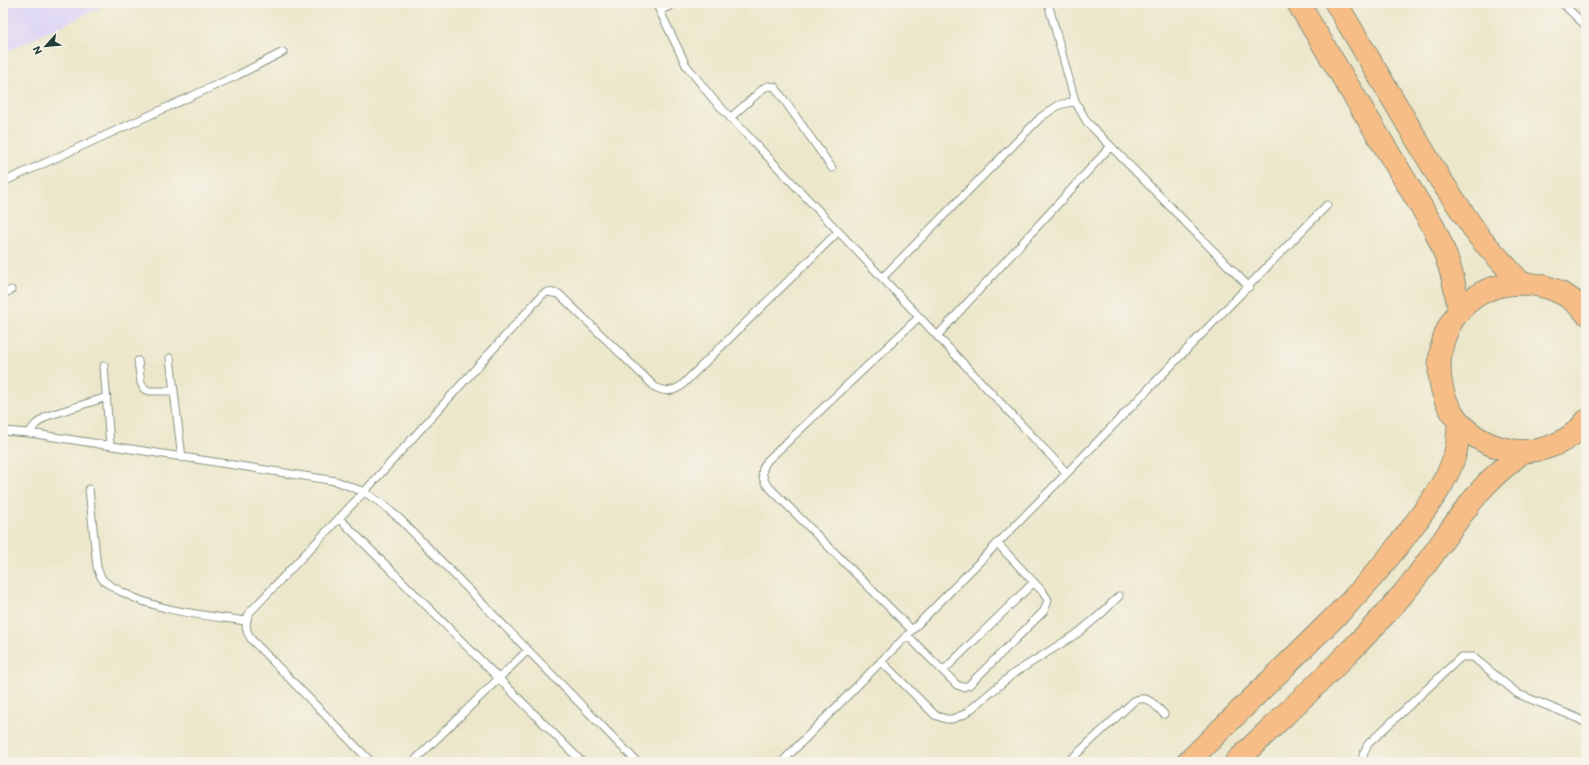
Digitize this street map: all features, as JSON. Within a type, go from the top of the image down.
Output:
[{"type":"main road","points":[[1298,3],[1434,228],[1451,268],[1456,288],[1459,312]]},
{"type":"main road","points":[[1336,3],[1440,179],[1480,238],[1500,262],[1521,283]]},
{"type":"main road","points":[[1586,313],[1573,301],[1561,293],[1548,287],[1535,284],[1509,284],[1487,291],[1472,300],[1459,312],[1451,323],[1441,347],[1439,374],[1445,399],[1459,422],[1478,438],[1488,444],[1506,449],[1524,451],[1550,446],[1563,441],[1586,422]]},
{"type":"main road","points":[[1188,762],[1345,607],[1396,549],[1444,481],[1456,450],[1459,422]]},
{"type":"main road","points":[[1236,762],[1380,619],[1420,574],[1482,488],[1499,471],[1524,451]]},
{"type":"lane","points":[[656,3],[686,64],[713,99],[1067,473]]},
{"type":"lane","points":[[660,12],[675,3]]},
{"type":"lane","points":[[1048,3],[1075,100],[1087,122],[1249,287]]},
{"type":"lane","points":[[1562,3],[1586,26]]},
{"type":"lane","points":[[3,182],[238,75],[283,52]]},
{"type":"lane","points":[[730,118],[765,87],[775,87],[832,168]]},
{"type":"lane","points":[[882,278],[1041,117],[1059,106],[1075,100]]},
{"type":"lane","points":[[937,336],[1110,147]]},
{"type":"lane","points":[[782,762],[1249,287],[1327,205]]},
{"type":"lane","points":[[371,762],[252,640],[246,631],[246,621],[250,612],[364,492],[543,294],[548,292],[559,294],[655,387],[661,390],[675,390],[681,386],[838,232]]},
{"type":"lane","points":[[3,294],[11,290]]},
{"type":"lane","points":[[919,317],[767,461],[762,472],[763,476],[768,485],[910,632],[943,671],[963,688],[968,685],[1044,611],[1048,600],[1043,592],[997,543]]},
{"type":"lane","points":[[170,358],[182,458]]},
{"type":"lane","points":[[138,361],[141,383],[144,389],[150,391],[174,391]]},
{"type":"lane","points":[[104,366],[110,445]]},
{"type":"lane","points":[[29,433],[36,424],[47,416],[107,397]]},
{"type":"lane","points":[[3,431],[29,433],[110,445],[182,458],[312,476],[336,481],[364,492],[381,503],[401,520],[637,762]]},
{"type":"lane","points":[[89,489],[97,568],[104,581],[125,593],[162,607],[182,612],[246,621]]},
{"type":"lane","points":[[339,518],[582,762]]},
{"type":"lane","points":[[943,671],[1034,582]]},
{"type":"lane","points":[[881,661],[935,715],[946,719],[959,718],[1013,674],[1078,633],[1120,596]]},
{"type":"lane","points":[[413,762],[528,650]]},
{"type":"lane","points":[[1364,762],[1363,755],[1368,744],[1461,657],[1465,656],[1473,657],[1518,694],[1559,710],[1586,723]]},
{"type":"lane","points":[[1068,762],[1134,701],[1138,699],[1146,699],[1164,714]]},
{"type":"shaded area","points":[[3,3],[110,3],[3,53]]}]
